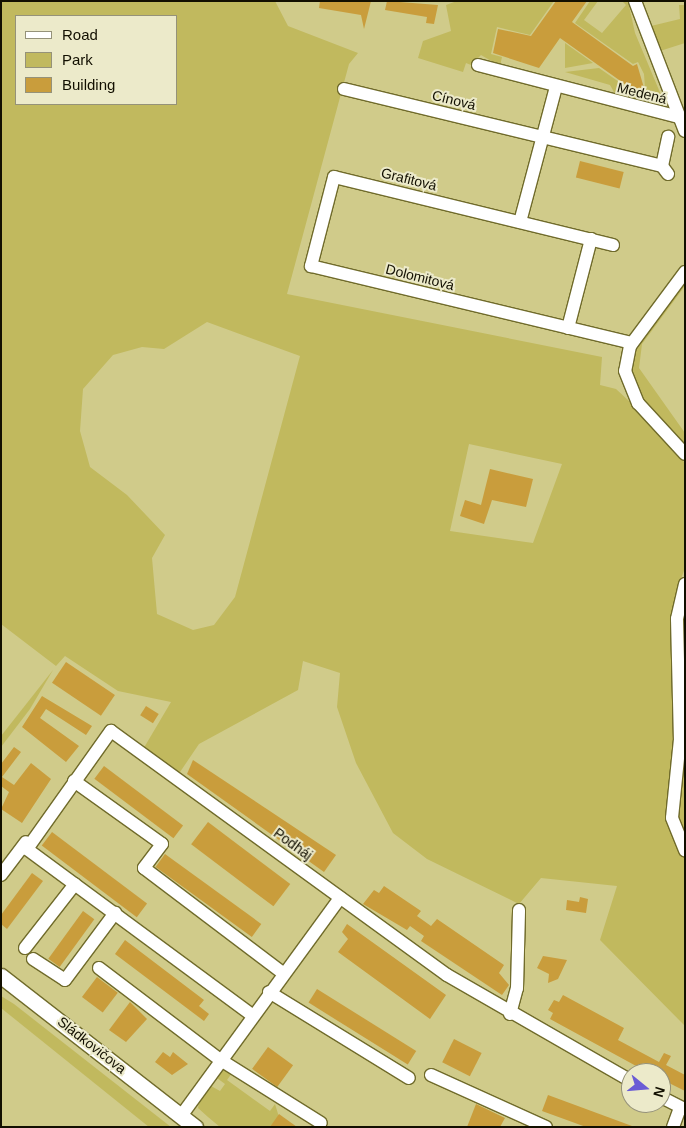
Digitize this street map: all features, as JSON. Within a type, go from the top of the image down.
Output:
[{"type":"main road","name":"Sládkovičova","points":[[1,976],[195,1127]]},
{"type":"street","name":"Medená","points":[[635,1],[679,117]]},
{"type":"street","name":"Medená","points":[[478,65],[556,87],[679,117]]},
{"type":"street","points":[[520,222],[556,87]]},
{"type":"street","name":"Cínová","points":[[344,89],[356,98],[543,137],[664,170],[668,136]]},
{"type":"street","points":[[679,117],[685,131]]},
{"type":"street","name":"Grafitová","points":[[322,220],[334,176],[613,245]]},
{"type":"street","name":"Dolomitová","points":[[322,220],[311,266],[632,343]]},
{"type":"street","points":[[568,328],[591,239]]},
{"type":"street","points":[[685,272],[632,343],[625,362],[629,386],[638,403],[685,454]]},
{"type":"street","points":[[685,584],[677,619],[680,739],[672,818],[685,850]]},
{"type":"street","name":"Podháj","points":[[252,1015],[27,848],[111,731],[447,975],[510,1014],[621,1075]]},
{"type":"street","points":[[74,780],[162,844],[144,868],[283,973]]},
{"type":"street","points":[[1,875],[26,842]]},
{"type":"street","points":[[25,948],[76,884]]},
{"type":"street","points":[[181,1116],[252,1015],[340,898]]},
{"type":"street","points":[[510,1014],[516,997],[519,910]]},
{"type":"street","points":[[33,959],[65,980],[115,913]]},
{"type":"street","points":[[99,968],[220,1059],[321,1123]]},
{"type":"street","points":[[269,992],[410,1078]]},
{"type":"street","points":[[431,1075],[546,1127]]},
{"type":"street","points":[[671,1103],[682,1109],[673,1127]]},
{"type":"green space","points":[[1,1],[275,1],[288,26],[358,53],[349,64],[287,294],[602,357],[600,385],[616,389],[685,463],[685,568],[676,592],[671,631],[685,603],[685,1026],[600,940],[617,886],[541,878],[519,904],[427,859],[393,833],[356,763],[337,707],[340,673],[303,661],[298,690],[199,744],[178,775],[142,751],[171,702],[118,691],[65,656],[56,666],[1,624]],"holes":[[[207,322],[300,356],[235,597],[214,625],[193,630],[157,614],[152,558],[165,535],[127,495],[90,467],[80,431],[83,389],[113,355],[142,347],[164,349]],[[469,444],[562,464],[533,543],[450,531]]]},
{"type":"green space","points":[[457,1],[554,1],[530,35],[497,27],[491,54],[502,57],[500,66],[481,55],[471,65],[466,63],[463,72],[418,58],[423,41],[451,31],[446,5]]},
{"type":"green space","points":[[590,1],[598,1],[584,20],[602,33],[626,5],[622,1],[628,1],[635,33],[664,102],[658,105],[627,97],[645,88],[644,74],[638,62],[633,64],[575,23]]},
{"type":"green space","points":[[679,5],[685,5],[685,43],[660,51],[651,26],[680,19]]},
{"type":"green space","points":[[565,43],[593,63],[565,68]]},
{"type":"green space","points":[[599,68],[632,91],[615,94],[610,85],[565,72]]},
{"type":"green space","points":[[685,279],[685,286],[642,344],[639,368],[685,433],[685,447],[640,398],[630,371],[636,346]]},
{"type":"green space","points":[[53,670],[30,709],[1,747],[1,736]]},
{"type":"green space","points":[[1,996],[14,1004],[171,1127],[149,1127],[1,1008]]},
{"type":"green space","points":[[224,1069],[232,1073],[227,1080],[270,1111],[275,1104],[279,1117],[293,1127],[220,1127],[208,1117],[198,1108],[199,1103],[211,1086],[220,1091],[225,1084],[217,1078]]},
{"type":"building","points":[[320,1],[371,1],[364,29],[361,15],[319,8]]},
{"type":"building","points":[[387,1],[438,5],[434,24],[426,23],[427,17],[385,10]]},
{"type":"building","points":[[556,1],[587,1],[572,22],[633,66],[637,64],[644,88],[636,92],[560,38],[539,68],[493,53],[498,29],[531,36]]},
{"type":"building","points":[[580,161],[624,172],[620,188],[576,177]]},
{"type":"building","points":[[490,469],[533,479],[526,507],[492,500],[484,524],[460,516],[465,500],[481,505]]},
{"type":"building","points":[[66,662],[115,695],[101,716],[52,683]]},
{"type":"building","points":[[42,696],[92,726],[86,735],[46,709],[40,718],[79,746],[66,762],[22,727]]},
{"type":"building","points":[[146,706],[159,714],[153,723],[140,715]]},
{"type":"building","points":[[14,747],[21,752],[2,777],[14,785],[31,763],[51,779],[22,823],[1,809],[9,792],[1,786],[1,764]]},
{"type":"building","points":[[193,760],[336,855],[324,872],[187,774]]},
{"type":"building","points":[[104,766],[183,826],[173,838],[94,779]]},
{"type":"building","points":[[208,822],[290,884],[273,906],[191,844]]},
{"type":"building","points":[[52,832],[147,904],[137,917],[42,846]]},
{"type":"building","points":[[165,854],[261,924],[252,937],[156,867]]},
{"type":"building","points":[[32,873],[43,881],[7,929],[1,924],[1,915]]},
{"type":"building","points":[[384,886],[421,911],[417,916],[431,926],[437,919],[504,965],[499,973],[509,985],[502,995],[421,941],[424,936],[410,926],[407,930],[363,904],[374,890],[379,893]]},
{"type":"building","points":[[580,897],[588,899],[586,913],[566,910],[567,900],[579,902]]},
{"type":"building","points":[[83,911],[94,919],[60,967],[48,959]]},
{"type":"building","points":[[347,924],[446,995],[430,1019],[338,952],[348,939],[342,932]]},
{"type":"building","points":[[125,940],[204,1000],[199,1006],[209,1014],[204,1021],[115,954]]},
{"type":"building","points":[[543,956],[567,960],[558,979],[548,983],[549,974],[537,968]]},
{"type":"building","points":[[97,977],[118,993],[103,1013],[82,997]]},
{"type":"building","points":[[317,989],[416,1051],[408,1065],[309,1003]]},
{"type":"building","points":[[563,995],[624,1028],[618,1040],[659,1062],[664,1053],[671,1056],[667,1063],[631,1063],[550,1019],[553,1013],[548,1010],[554,1000],[559,1002]]},
{"type":"building","points":[[130,1002],[147,1019],[126,1042],[109,1030]]},
{"type":"building","points":[[454,1039],[482,1053],[470,1076],[442,1062]]},
{"type":"building","points":[[268,1047],[293,1065],[277,1087],[252,1069]]},
{"type":"building","points":[[163,1052],[170,1057],[173,1052],[188,1064],[172,1075],[155,1062]]},
{"type":"building","points":[[671,1068],[685,1075],[685,1091],[671,1084]]},
{"type":"building","points":[[548,1095],[632,1127],[586,1127],[542,1111]]},
{"type":"building","points":[[476,1104],[505,1118],[500,1127],[467,1127]]},
{"type":"building","points":[[279,1114],[297,1127],[270,1127]]}]
